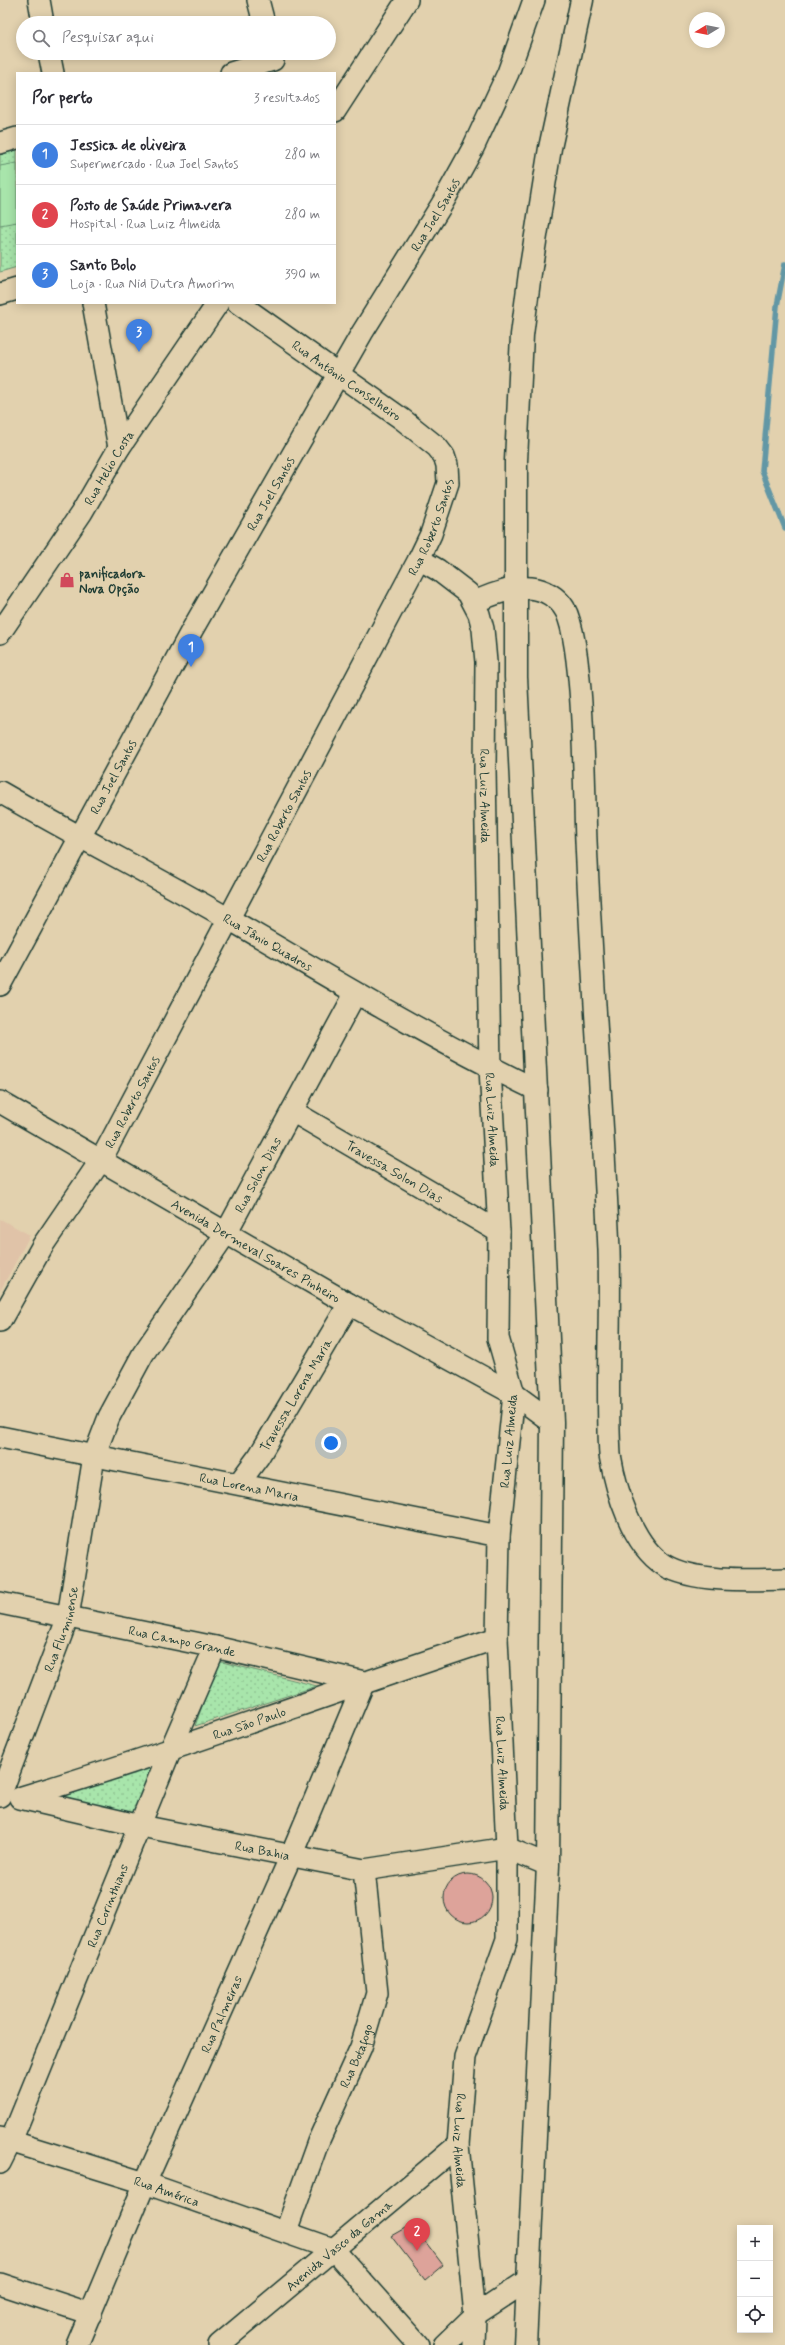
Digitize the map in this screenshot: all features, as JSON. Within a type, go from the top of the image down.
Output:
[{"type":"highway","points":[[525,2345],[548,1865],[552,1422],[516,677],[515,588],[517,410],[522,335],[550,148],[582,0]]},
{"type":"street","points":[[39,0],[42,16]]},
{"type":"street","points":[[258,0],[262,16]]},
{"type":"street","points":[[336,109],[407,0]]},
{"type":"street","name":"Rua Joel Santos","points":[[0,985],[78,838],[192,630],[339,374],[442,204],[473,148],[508,73],[534,0]]},
{"type":"street","points":[[50,60],[53,72]]},
{"type":"street","points":[[235,72],[273,62]]},
{"type":"street","points":[[0,143],[16,138]]},
{"type":"street","points":[[0,294],[16,289]]},
{"type":"street","points":[[93,304],[119,448]]},
{"type":"street","name":"Rua Helio Costa","points":[[0,634],[82,512],[119,448],[217,304]]},
{"type":"street","name":"Rua Antônio Conselheiro","points":[[239,304],[339,374],[437,447],[447,465]]},
{"type":"street","name":"Rua Roberto Santos","points":[[0,1322],[43,1245],[101,1160],[419,559],[431,534],[444,497],[448,483],[447,465]]},
{"type":"street","name":"Rua Luiz Almeida","points":[[419,559],[460,586],[474,602],[483,629],[486,662],[485,769],[490,1068],[499,1232],[498,1338],[514,1394],[499,1536],[497,1638],[506,1848],[507,1939],[465,2057],[458,2145],[475,2314],[474,2345]]},
{"type":"street","points":[[474,602],[515,588],[538,590],[559,602],[568,613],[575,646],[582,724],[594,1002],[609,1250],[610,1455],[617,1489],[644,1544],[653,1556],[665,1565],[680,1571],[728,1580],[785,1579]]},
{"type":"street","name":"Rua Jânio Quadros","points":[[0,792],[78,838],[228,918],[355,994],[490,1068],[537,1090]]},
{"type":"street","name":"Rua Solon Dias","points":[[94,1456],[109,1417],[124,1386],[143,1354],[226,1233],[355,994]]},
{"type":"street","name":"Avenida Dermeval Soares Pinheiro","points":[[0,1102],[349,1304],[514,1394],[552,1422]]},
{"type":"street","name":"Travessa Solon Dias","points":[[292,1111],[499,1232]]},
{"type":"street","name":"Travessa Lorena Maria","points":[[239,1484],[258,1456],[349,1304]]},
{"type":"street","name":"Rua Lorena Maria","points":[[0,1437],[499,1536]]},
{"type":"street","name":"Rua Fluminense","points":[[7,1799],[68,1617],[94,1456]]},
{"type":"street","name":"Rua Campo Grande","points":[[0,1603],[215,1647],[364,1682]]},
{"type":"street","name":"Rua São Paulo","points":[[7,1799],[88,1779],[364,1682],[497,1638]]},
{"type":"street","name":"Rua Corinthians","points":[[0,2163],[5,2140],[141,1826],[170,1751],[215,1647]]},
{"type":"street","name":"Rua Palmeiras","points":[[77,2345],[146,2183],[291,1856],[364,1682]]},
{"type":"street","name":"Rua Bahia","points":[[7,1799],[364,1870],[506,1848]]},
{"type":"street","points":[[506,1848],[548,1865]]},
{"type":"street","name":"Rua Botafogo","points":[[286,2231],[318,2142],[361,2047],[377,1993],[364,1870]]},
{"type":"street","name":"Rua América","points":[[5,2140],[146,2183],[286,2231],[333,2249]]},
{"type":"street","name":"Avenida Vasco da Gama","points":[[219,2345],[458,2145]]},
{"type":"street","points":[[333,2249],[418,2345]]},
{"type":"street","points":[[444,2345],[475,2314],[528,2280]]},
{"type":"street","points":[[0,2284],[91,2314]]},
{"type":"shaded area","points":[[0,1219],[30,1235],[0,1291]]},
{"type":"green space","points":[[16,149],[16,267],[0,272],[0,154]]},
{"type":"green space","points":[[16,163],[16,222],[0,225],[0,166]]},
{"type":"green space","points":[[218,1661],[317,1686],[195,1726]]},
{"type":"green space","points":[[155,1765],[136,1820],[47,1798]]},
{"type":"building","points":[[463,1874],[473,1874],[485,1881],[492,1893],[492,1903],[485,1915],[473,1922],[463,1922],[455,1918],[448,1911],[444,1903],[444,1893],[448,1885],[455,1878]]},
{"type":"building","points":[[412,2224],[443,2265],[425,2280],[391,2236]]},
{"type":"waterway","points":[[785,264],[777,306],[762,471],[785,528]]},
{"type":"place","name":"Santo Bolo","points":[[139,352]]},
{"type":"place","name":"panificadora Nova Opção","points":[[67,580]]},
{"type":"place","name":"Jessica de oliveira","points":[[191,667]]},
{"type":"place","name":"Posto de Saúde Primavera","points":[[417,2251]]}]
